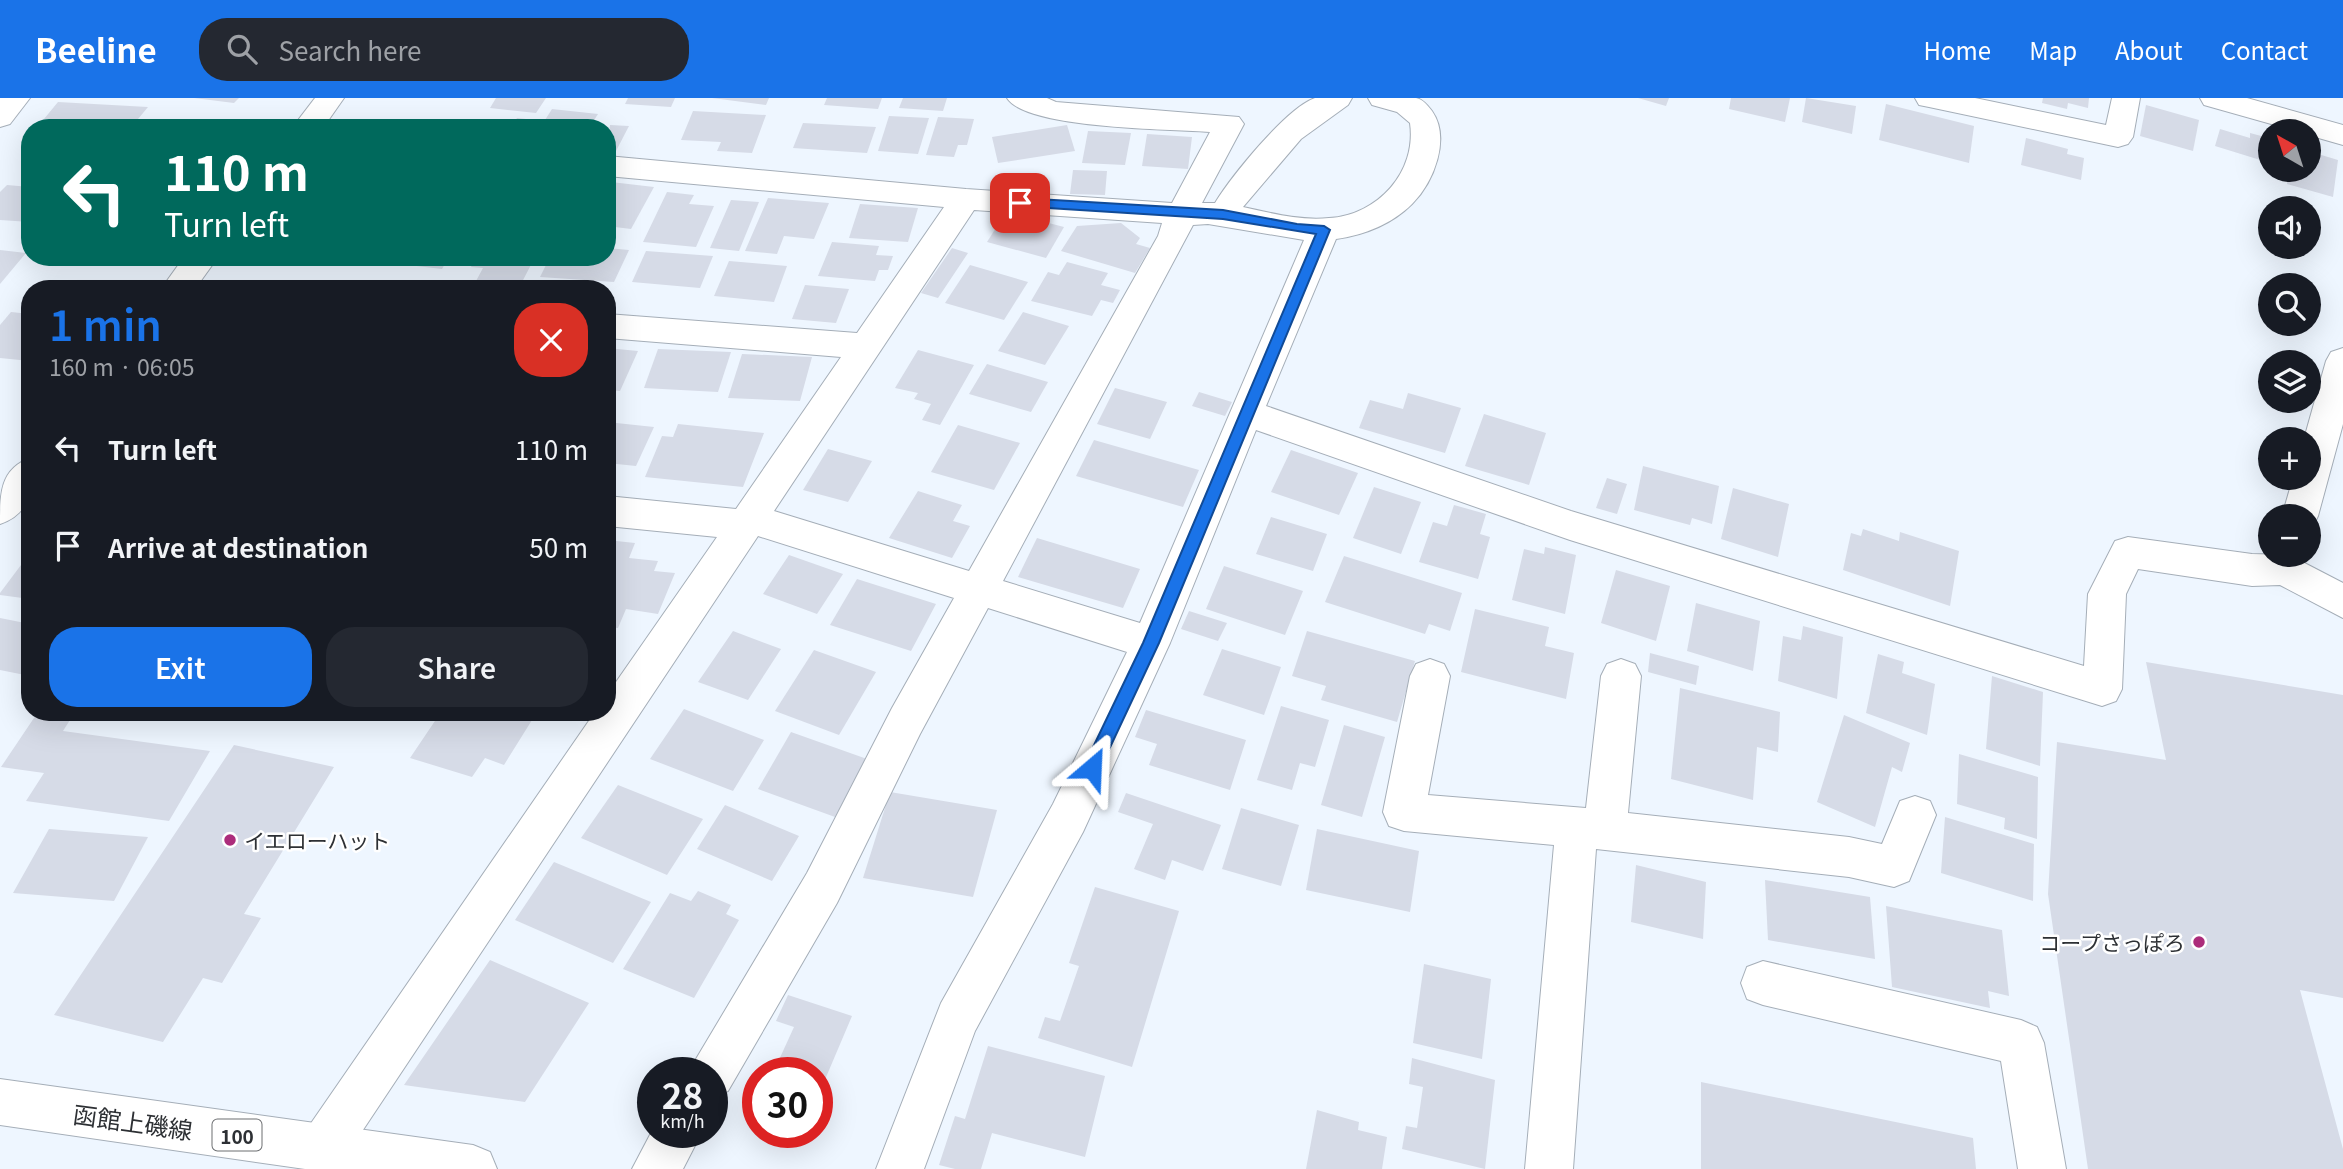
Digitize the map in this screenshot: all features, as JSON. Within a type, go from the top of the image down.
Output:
[{"type":"street","points":[[0,117],[16,98]]},
{"type":"street","points":[[313,119],[330,98]]},
{"type":"street","points":[[723,1057],[822,888],[906,721],[980,592],[1174,236],[1181,214],[1229,124],[1052,111],[1021,98]]},
{"type":"street","points":[[1223,215],[1260,166],[1318,107],[1338,98]]},
{"type":"street","points":[[616,167],[966,199],[1223,215],[1297,229],[1324,230],[1347,227],[1391,205],[1407,192],[1426,148],[1426,122],[1419,113],[1404,103],[1382,98]]},
{"type":"street","points":[[1929,98],[2118,137],[2126,98]]},
{"type":"street","points":[[2214,98],[2343,135]]},
{"type":"street","points":[[616,717],[966,199]]},
{"type":"street","points":[[900,1169],[957,1019],[1068,817],[1151,643],[1324,230]]},
{"type":"street","points":[[184,280],[195,266]]},
{"type":"street","points":[[616,328],[865,346]]},
{"type":"street","points":[[2303,504],[2343,361]]},
{"type":"street","points":[[1246,413],[1570,525],[2102,690],[2107,594],[2128,552],[2252,570],[2265,567]]},
{"type":"street","points":[[0,509],[21,483]]},
{"type":"street","points":[[616,512],[749,522],[1151,643]]},
{"type":"street","points":[[2294,567],[2343,602]]},
{"type":"street","points":[[1549,1169],[1591,828],[1621,676]]},
{"type":"street","points":[[1430,677],[1404,812],[1591,828],[1849,857],[1894,867],[1915,815]]},
{"type":"street","points":[[324,1146],[613,721]]},
{"type":"street","points":[[1763,983],[2021,1042],[2042,1169]]},
{"type":"street","name":"函館上磯線","points":[[0,1102],[473,1169]]},
{"type":"street","points":[[656,1169],[668,1148]]},
{"type":"building","points":[[194,98],[239,98],[234,103]]},
{"type":"building","points":[[496,98],[546,98],[536,113],[490,108]]},
{"type":"building","points":[[628,98],[675,98],[671,107],[625,104]]},
{"type":"building","points":[[712,98],[769,98],[766,105]]},
{"type":"building","points":[[827,98],[882,98],[878,109],[824,105]]},
{"type":"building","points":[[903,98],[947,98],[943,111],[899,108]]},
{"type":"building","points":[[1638,98],[1669,98],[1666,106]]},
{"type":"building","points":[[1731,98],[1790,98],[1785,122],[1729,109]]},
{"type":"building","points":[[1806,98],[1856,106],[1852,134],[1802,122]]},
{"type":"building","points":[[2043,98],[2089,98],[2088,108],[2068,103],[2067,109],[2042,103]]},
{"type":"building","points":[[58,102],[148,107],[138,119],[44,119]]},
{"type":"building","points":[[1886,104],[1974,126],[1969,163],[1879,140]]},
{"type":"building","points":[[2146,105],[2199,120],[2193,151],[2140,136]]},
{"type":"building","points":[[552,109],[598,114],[595,119],[546,119]]},
{"type":"building","points":[[693,111],[766,115],[752,153],[717,151],[721,142],[681,140]]},
{"type":"building","points":[[889,116],[929,118],[918,154],[878,151]]},
{"type":"building","points":[[938,117],[974,119],[967,145],[958,145],[954,157],[926,155]]},
{"type":"building","points":[[803,123],[876,127],[867,153],[793,148]]},
{"type":"building","points":[[616,125],[629,126],[616,151]]},
{"type":"building","points":[[1067,125],[1075,151],[998,163],[992,137]]},
{"type":"building","points":[[2220,129],[2250,138],[2250,133],[2258,135],[2258,159],[2215,146]]},
{"type":"building","points":[[1088,131],[1131,133],[1125,165],[1082,163]]},
{"type":"building","points":[[1147,134],[1192,137],[1188,169],[1142,166]]},
{"type":"building","points":[[2026,138],[2068,149],[2067,154],[2084,158],[2081,180],[2021,165]]},
{"type":"building","points":[[2321,155],[2338,160],[2333,197],[2287,184],[2321,182]]},
{"type":"building","points":[[1073,170],[1107,171],[1105,195],[1070,194]]},
{"type":"building","points":[[616,183],[654,187],[631,229],[616,227]]},
{"type":"building","points":[[7,185],[21,186],[21,221],[0,220],[0,192]]},
{"type":"building","points":[[667,192],[694,195],[689,204],[714,206],[696,247],[643,242]]},
{"type":"building","points":[[768,198],[829,203],[814,239],[784,236],[777,254],[745,251]]},
{"type":"building","points":[[731,200],[759,202],[739,251],[710,248]]},
{"type":"building","points":[[860,204],[918,208],[908,242],[849,238]]},
{"type":"building","points":[[1006,212],[1064,227],[1046,258],[987,242]]},
{"type":"building","points":[[1121,223],[1140,238],[1136,244],[1150,248],[1135,273],[1061,251],[1077,226]]},
{"type":"building","points":[[832,242],[879,246],[876,255],[893,256],[888,270],[879,270],[875,281],[818,276]]},
{"type":"building","points":[[952,248],[968,253],[938,298],[921,293]]},
{"type":"building","points":[[616,249],[629,250],[615,280],[540,277],[546,266],[616,266]]},
{"type":"building","points":[[0,250],[21,252],[21,259],[0,284]]},
{"type":"building","points":[[646,251],[713,256],[700,288],[632,282]]},
{"type":"building","points":[[729,261],[787,266],[774,302],[714,296]]},
{"type":"building","points":[[1067,262],[1108,273],[1101,285],[1120,290],[1113,303],[1101,300],[1092,316],[1031,301],[1048,272],[1059,275]]},
{"type":"building","points":[[970,265],[1028,282],[1004,320],[945,303]]},
{"type":"building","points":[[416,266],[444,266],[442,269]]},
{"type":"building","points":[[530,266],[523,280],[477,280],[483,268],[471,267]]},
{"type":"building","points":[[805,285],[849,289],[836,323],[792,319]]},
{"type":"building","points":[[11,312],[21,313],[21,360],[0,358],[0,325]]},
{"type":"building","points":[[1023,312],[1069,326],[1045,365],[998,351]]},
{"type":"building","points":[[616,349],[638,351],[620,391],[616,391]]},
{"type":"building","points":[[658,349],[731,352],[718,392],[644,388]]},
{"type":"building","points":[[918,350],[974,365],[940,425],[922,420],[931,404],[914,399],[918,393],[895,388]]},
{"type":"building","points":[[742,354],[812,357],[800,401],[728,398]]},
{"type":"building","points":[[987,364],[1048,382],[1031,412],[969,394]]},
{"type":"building","points":[[1115,388],[1167,402],[1150,439],[1097,424]]},
{"type":"building","points":[[1199,392],[1232,402],[1225,416],[1192,406]]},
{"type":"building","points":[[1408,393],[1461,408],[1445,453],[1359,428],[1370,400],[1403,409]]},
{"type":"building","points":[[1484,414],[1546,433],[1529,485],[1465,466]]},
{"type":"building","points":[[616,423],[654,427],[636,466],[616,464]]},
{"type":"building","points":[[678,424],[764,433],[743,487],[645,477],[662,436],[673,437]]},
{"type":"building","points":[[958,425],[1020,443],[994,490],[931,472]]},
{"type":"building","points":[[1094,440],[1199,470],[1183,507],[1076,476]]},
{"type":"building","points":[[828,449],[872,461],[848,502],[803,490]]},
{"type":"building","points":[[1291,450],[1358,473],[1339,515],[1271,492]]},
{"type":"building","points":[[1643,466],[1719,486],[1712,524],[1692,518],[1690,525],[1634,510]]},
{"type":"building","points":[[1607,478],[1627,484],[1617,514],[1596,508]]},
{"type":"building","points":[[1374,487],[1421,502],[1401,554],[1353,538]]},
{"type":"building","points":[[1733,488],[1789,504],[1778,557],[1721,539]]},
{"type":"building","points":[[918,491],[962,505],[953,521],[970,526],[952,558],[889,538]]},
{"type":"building","points":[[1454,505],[1486,514],[1480,534],[1490,537],[1478,579],[1419,562],[1433,522],[1447,526]]},
{"type":"building","points":[[1271,517],[1327,534],[1313,571],[1256,554]]},
{"type":"building","points":[[1863,529],[1899,541],[1900,532],[1959,551],[1950,606],[1843,570],[1851,533],[1861,536]]},
{"type":"building","points":[[1037,538],[1140,569],[1123,608],[1018,577]]},
{"type":"building","points":[[616,541],[635,543],[629,558],[658,561],[654,571],[675,573],[658,614],[626,609],[618,628]]},
{"type":"building","points":[[1545,547],[1576,555],[1565,614],[1512,600],[1524,549],[1544,554]]},
{"type":"building","points":[[789,555],[843,574],[817,614],[763,594]]},
{"type":"building","points":[[1344,556],[1462,593],[1450,631],[1429,624],[1425,634],[1325,602]]},
{"type":"building","points":[[21,565],[21,598],[0,593]]},
{"type":"building","points":[[1224,566],[1303,591],[1285,635],[1206,609]]},
{"type":"building","points":[[1616,570],[1670,586],[1656,641],[1601,623]]},
{"type":"building","points":[[857,579],[936,604],[911,651],[830,625]]},
{"type":"building","points":[[1696,603],[1760,621],[1753,671],[1687,651]]},
{"type":"building","points":[[1475,609],[1549,627],[1545,646],[1574,653],[1566,699],[1461,672]]},
{"type":"building","points":[[1189,611],[1227,623],[1218,641],[1181,629]]},
{"type":"building","points":[[0,618],[21,622],[21,674],[0,670]]},
{"type":"building","points":[[1803,626],[1843,637],[1837,699],[1778,681],[1783,636],[1801,640]]},
{"type":"building","points":[[733,631],[781,649],[748,700],[698,682]]},
{"type":"building","points":[[1307,631],[1415,661],[1397,722],[1321,700],[1326,686],[1292,676]]},
{"type":"building","points":[[1222,649],[1281,667],[1264,715],[1203,695]]},
{"type":"building","points":[[814,650],[876,672],[839,735],[775,711]]},
{"type":"building","points":[[1650,653],[1699,666],[1696,685],[1648,672]]},
{"type":"building","points":[[1878,654],[1904,662],[1902,673],[1935,684],[1927,735],[1866,713]]},
{"type":"building","name":"コープさっぽろ","points":[[2146,662],[2343,695],[2343,998],[2300,990],[2343,1149],[2343,1169],[2088,1169],[2048,894],[2057,742],[2166,760]]},
{"type":"building","points":[[1992,676],[2043,692],[2040,766],[1986,749]]},
{"type":"building","points":[[1680,688],[1780,712],[1778,752],[1757,747],[1753,800],[1671,779]]},
{"type":"building","points":[[1281,706],[1329,720],[1315,767],[1300,763],[1292,790],[1257,780]]},
{"type":"building","points":[[684,709],[764,740],[733,791],[650,759]]},
{"type":"building","points":[[1146,710],[1246,740],[1230,790],[1149,765],[1157,744],[1135,737]]},
{"type":"building","points":[[1844,715],[1910,743],[1902,772],[1892,767],[1875,827],[1817,802]]},
{"type":"building","points":[[32,721],[69,721],[63,731],[210,751],[169,821],[26,801],[44,773],[1,767]]},
{"type":"building","points":[[435,721],[531,721],[504,765],[485,758],[472,777],[410,758]]},
{"type":"building","points":[[1344,725],[1385,737],[1362,817],[1321,805]]},
{"type":"building","points":[[791,732],[867,759],[835,817],[758,789]]},
{"type":"building","name":"イエローハット","points":[[234,745],[334,767],[244,914],[261,918],[222,983],[203,978],[163,1042],[54,1015]]},
{"type":"building","points":[[1959,754],[2038,777],[2037,839],[2004,829],[2005,818],[1957,804]]},
{"type":"building","points":[[618,785],[703,819],[667,875],[581,838]]},
{"type":"building","points":[[890,792],[997,810],[973,897],[863,878]]},
{"type":"building","points":[[1126,793],[1221,825],[1203,871],[1172,860],[1165,880],[1134,869],[1153,824],[1118,812]]},
{"type":"building","points":[[725,805],[799,836],[772,881],[697,849]]},
{"type":"building","points":[[1241,808],[1299,825],[1281,886],[1222,869]]},
{"type":"building","points":[[1945,817],[2034,844],[2033,901],[1941,873]]},
{"type":"building","points":[[49,829],[148,837],[114,901],[13,893]]},
{"type":"building","points":[[1317,829],[1419,851],[1410,912],[1306,890]]},
{"type":"building","points":[[554,862],[651,902],[613,963],[515,920]]},
{"type":"building","points":[[1636,865],[1706,882],[1703,939],[1631,922]]},
{"type":"building","points":[[1765,880],[1870,897],[1875,959],[1768,940]]},
{"type":"building","points":[[1095,887],[1179,911],[1132,1067],[1038,1038],[1045,1017],[1060,1021],[1079,966],[1069,963]]},
{"type":"building","points":[[698,891],[731,905],[726,914],[739,920],[694,998],[623,969],[670,893],[691,901]]},
{"type":"building","points":[[1886,906],[2002,930],[2009,996],[1988,991],[1990,1008],[1892,987]]},
{"type":"building","points":[[490,960],[589,1003],[525,1102],[404,1085]]},
{"type":"building","points":[[1424,964],[1491,979],[1482,1059],[1413,1043]]},
{"type":"building","points":[[788,995],[852,1016],[833,1061],[833,1057],[780,1057],[794,1027],[776,1021]]},
{"type":"building","points":[[988,1046],[1105,1076],[1085,1157],[992,1133],[981,1169],[955,1169],[939,1165],[955,1116],[965,1119]]},
{"type":"building","points":[[1412,1058],[1495,1080],[1485,1169],[1402,1149],[1406,1126],[1417,1128],[1423,1087],[1409,1084]]},
{"type":"building","points":[[1701,1082],[1973,1138],[1976,1169],[1701,1169]]},
{"type":"building","points":[[1317,1110],[1359,1122],[1358,1130],[1387,1137],[1382,1169],[1306,1169]]},
{"type":"place","name":"イエローハット","points":[[230,840]]},
{"type":"place","name":"コープさっぽろ","points":[[2199,942]]},
{"type":"route","points":[[1020,203],[1223,215],[1297,229],[1324,230],[1151,643],[1092,768]]}]
